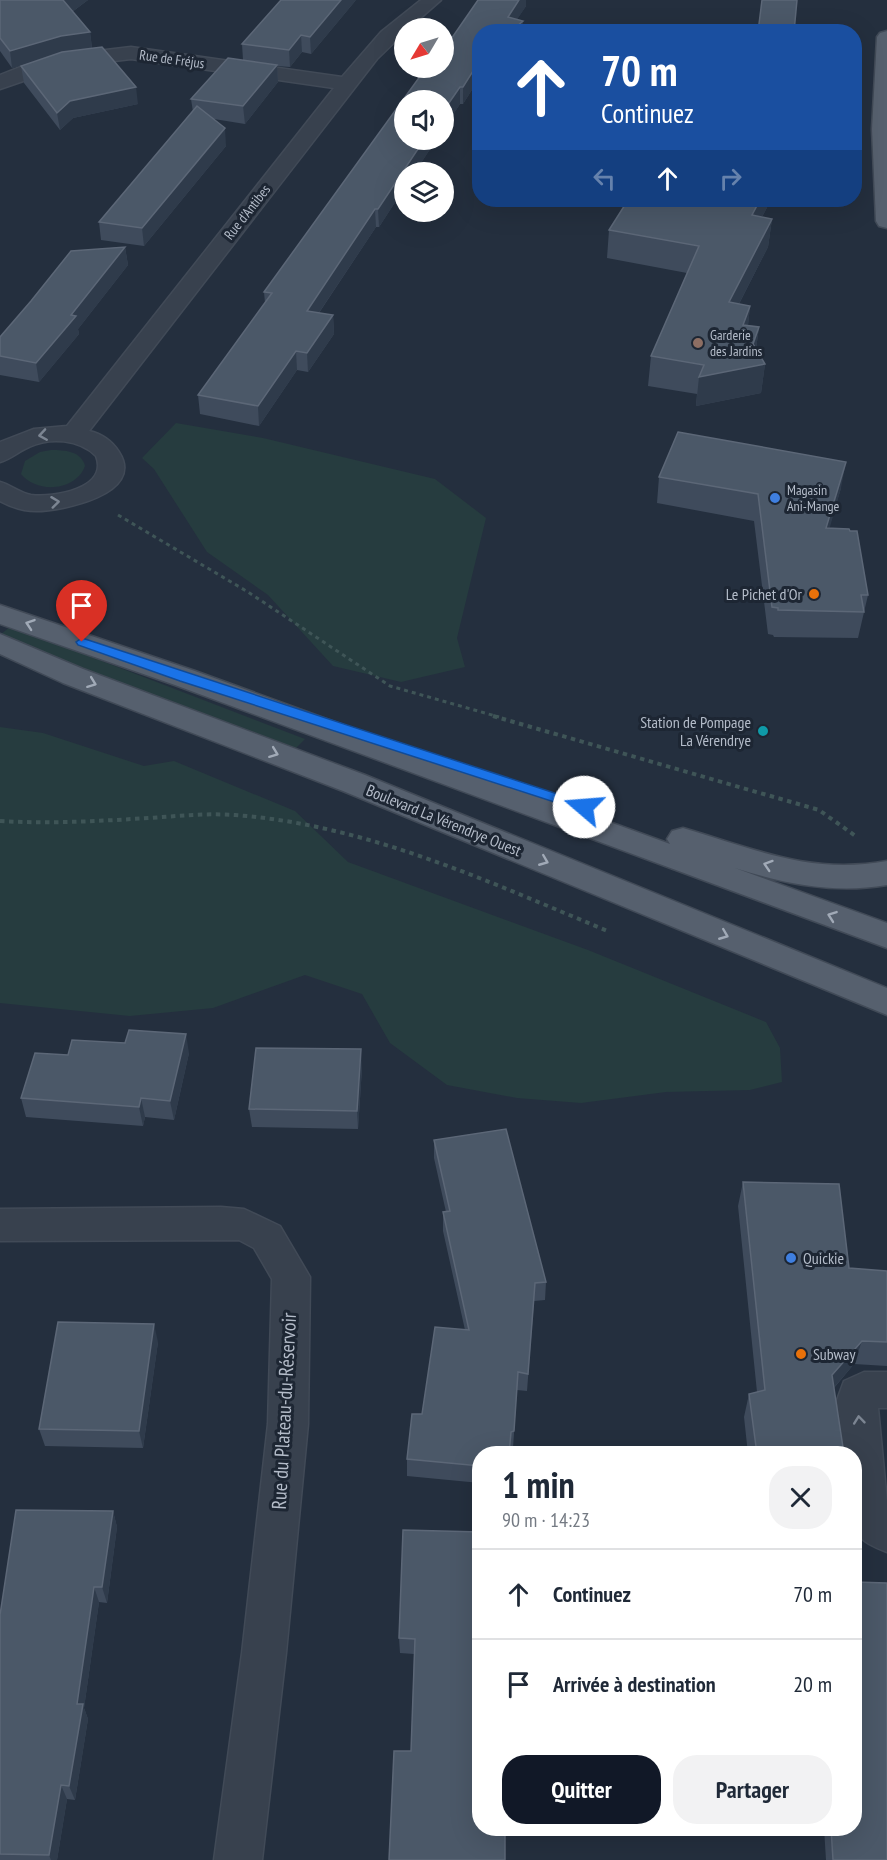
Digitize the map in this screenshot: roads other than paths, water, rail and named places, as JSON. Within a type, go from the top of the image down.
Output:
[{"type":"main road","points":[[887,37],[883,75],[883,122],[887,222]]},
{"type":"main road","points":[[0,614],[185,678],[887,936]]},
{"type":"main road","name":"Boulevard La Vérendrye Ouest","points":[[0,644],[73,676],[354,783],[887,1002]]},
{"type":"main road","points":[[185,678],[794,874],[868,878],[887,873]]},
{"type":"street","name":"Rue d'Antibes","points":[[73,435],[347,84],[388,36],[432,0]]},
{"type":"street","name":"Rue de Fréjus","points":[[0,83],[31,70],[108,55],[131,53],[347,84]]},
{"type":"street","points":[[0,454],[16,443],[34,437],[54,434],[73,435],[89,439],[101,446],[109,455],[111,465],[107,476],[98,486],[84,495],[64,501],[43,503],[23,501],[0,490]]},
{"type":"street","name":"Rue du Plateau-du-Réservoir","points":[[0,1225],[220,1223],[244,1225],[267,1237],[291,1277],[288,1424],[264,1653],[238,1860]]},
{"type":"street","points":[[861,1446],[858,1394],[864,1390],[886,1390]]},
{"type":"street","points":[[862,1456],[867,1512],[874,1523],[887,1532]]},
{"type":"place","name":"Garderie des Jardins","points":[[698,343]]},
{"type":"place","name":"Magasin Ani-Mange","points":[[775,498]]},
{"type":"place","name":"Le Pichet d'Or","points":[[814,594]]},
{"type":"place","name":"Station de Pompage La Vérendrye","points":[[763,731]]},
{"type":"place","name":"Quickie","points":[[791,1258]]},
{"type":"place","name":"Subway","points":[[801,1354]]}]
